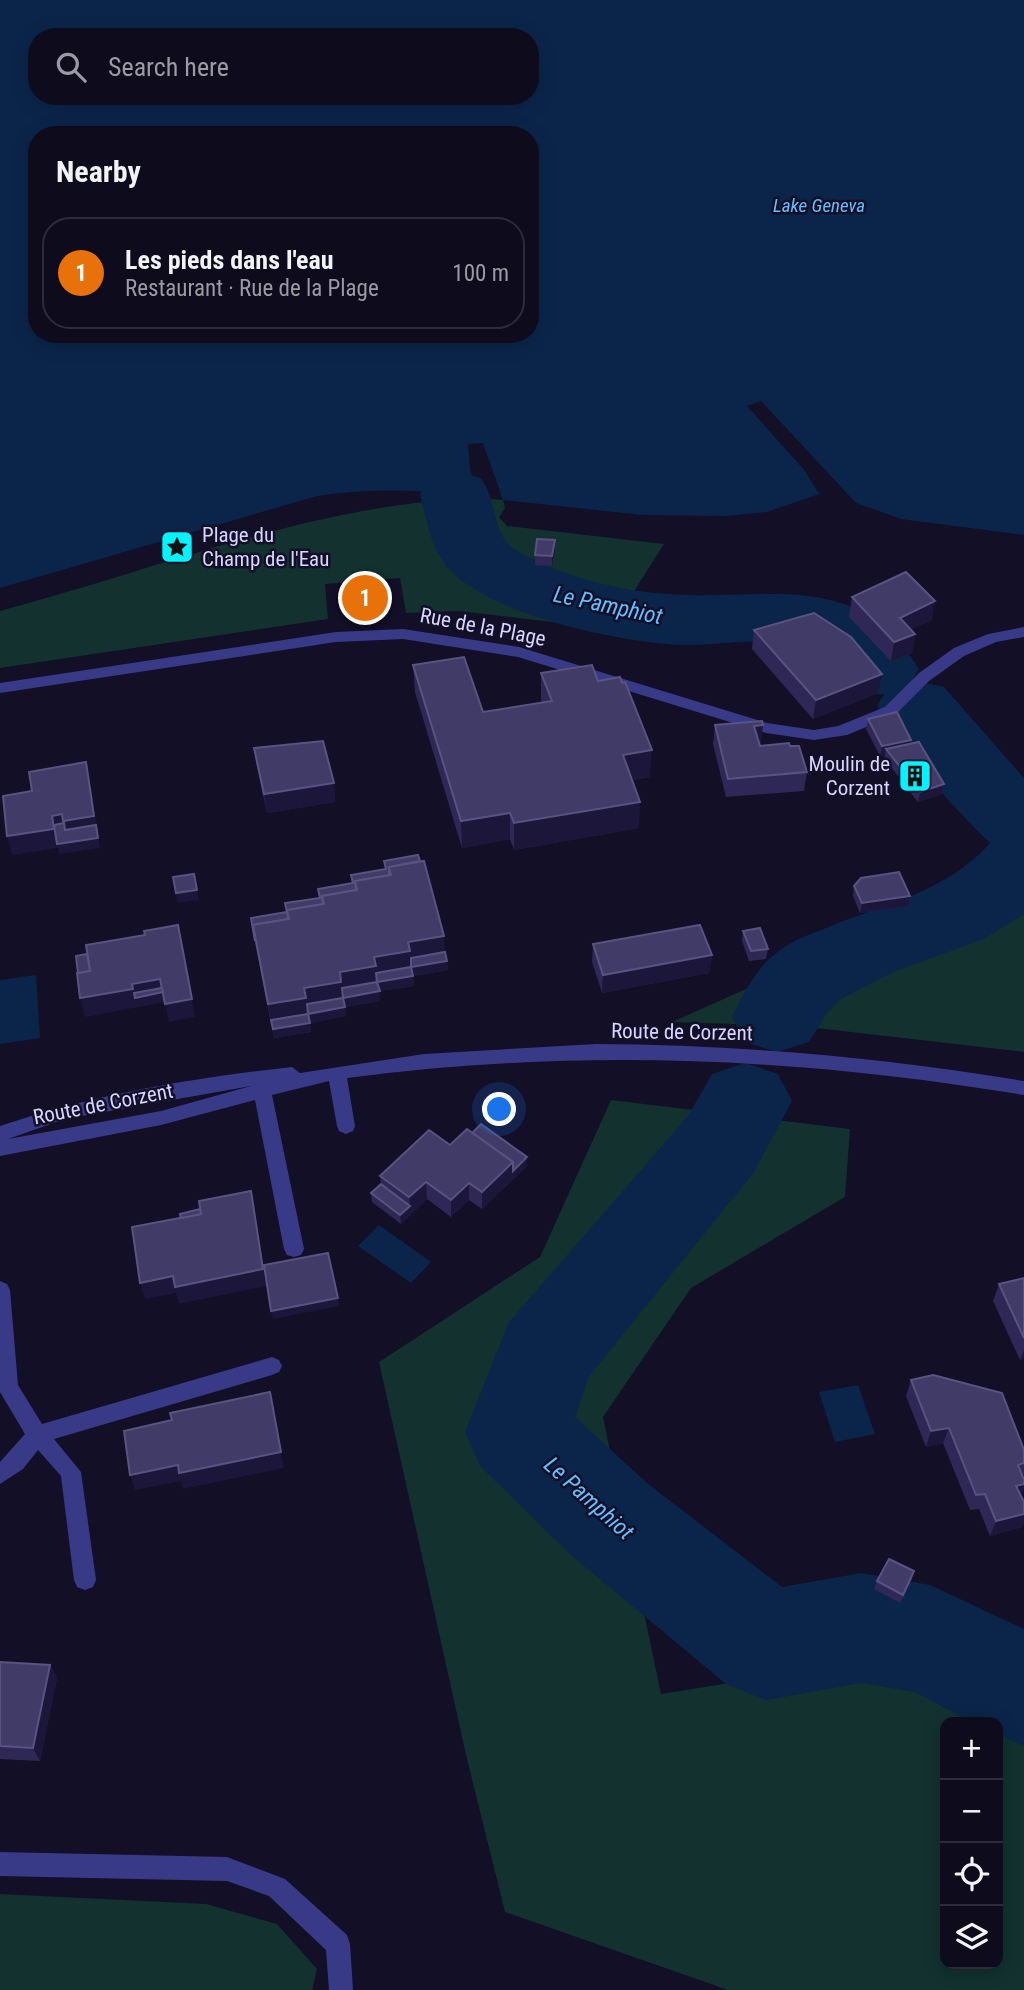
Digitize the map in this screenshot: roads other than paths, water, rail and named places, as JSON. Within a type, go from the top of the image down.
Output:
[{"type":"street","name":"Rue de la Plage","points":[[0,688],[323,639],[380,633],[454,640],[519,652],[790,733],[814,736],[841,731],[890,711],[924,677],[959,652],[993,638],[1024,632]]},
{"type":"street","name":"Route de Corzent","points":[[0,1134],[58,1114],[261,1083],[482,1058],[587,1052],[678,1053],[869,1065],[1024,1088]]},
{"type":"street","points":[[337,1073],[346,1126]]},
{"type":"street","name":"Route de Corzent","points":[[0,1148],[158,1118],[261,1083]]},
{"type":"street","points":[[261,1083],[294,1249]]},
{"type":"street","points":[[0,1290],[8,1387],[37,1435],[71,1472],[85,1580]]},
{"type":"street","points":[[0,1474],[16,1462],[37,1435],[272,1366]]},
{"type":"street","points":[[0,1864],[227,1869],[276,1887],[338,1944],[341,1990]]},
{"type":"water","name":"Lake Geneva","points":[[0,0],[1024,0],[1024,535],[901,519],[856,503],[761,401],[747,406],[805,471],[819,494],[767,512],[726,516],[643,515],[503,500],[483,443],[468,444],[470,470],[481,498],[399,491],[317,496],[0,588]]},
{"type":"water","points":[[36,975],[40,1038],[0,1044],[0,980]]},
{"type":"water","points":[[379,1225],[431,1262],[411,1283],[358,1246]]},
{"type":"water","points":[[858,1385],[875,1434],[835,1442],[819,1392]]},
{"type":"waterway","name":"Le Pamphiot","points":[[456,494],[473,550],[489,565],[540,591],[571,601],[635,615],[685,620],[778,618],[815,622],[846,634],[880,669]]},
{"type":"waterway","name":"Le Pamphiot","points":[[916,706],[983,787],[1024,826]]},
{"type":"waterway","name":"Le Pamphiot","points":[[777,1017],[795,989],[810,975],[837,960],[953,916],[980,902],[1004,884],[1024,860]]},
{"type":"waterway","name":"Le Pamphiot","points":[[745,1101],[721,1144],[545,1354],[517,1432],[609,1519],[766,1645],[861,1628],[930,1640],[1024,1689]]},
{"type":"place","name":"Plage du Champ de l'Eau","points":[[177,547]]},
{"type":"place","name":"Les pieds dans l'eau","points":[[365,598]]},
{"type":"place","name":"Moulin de Corzent","points":[[915,776]]}]
